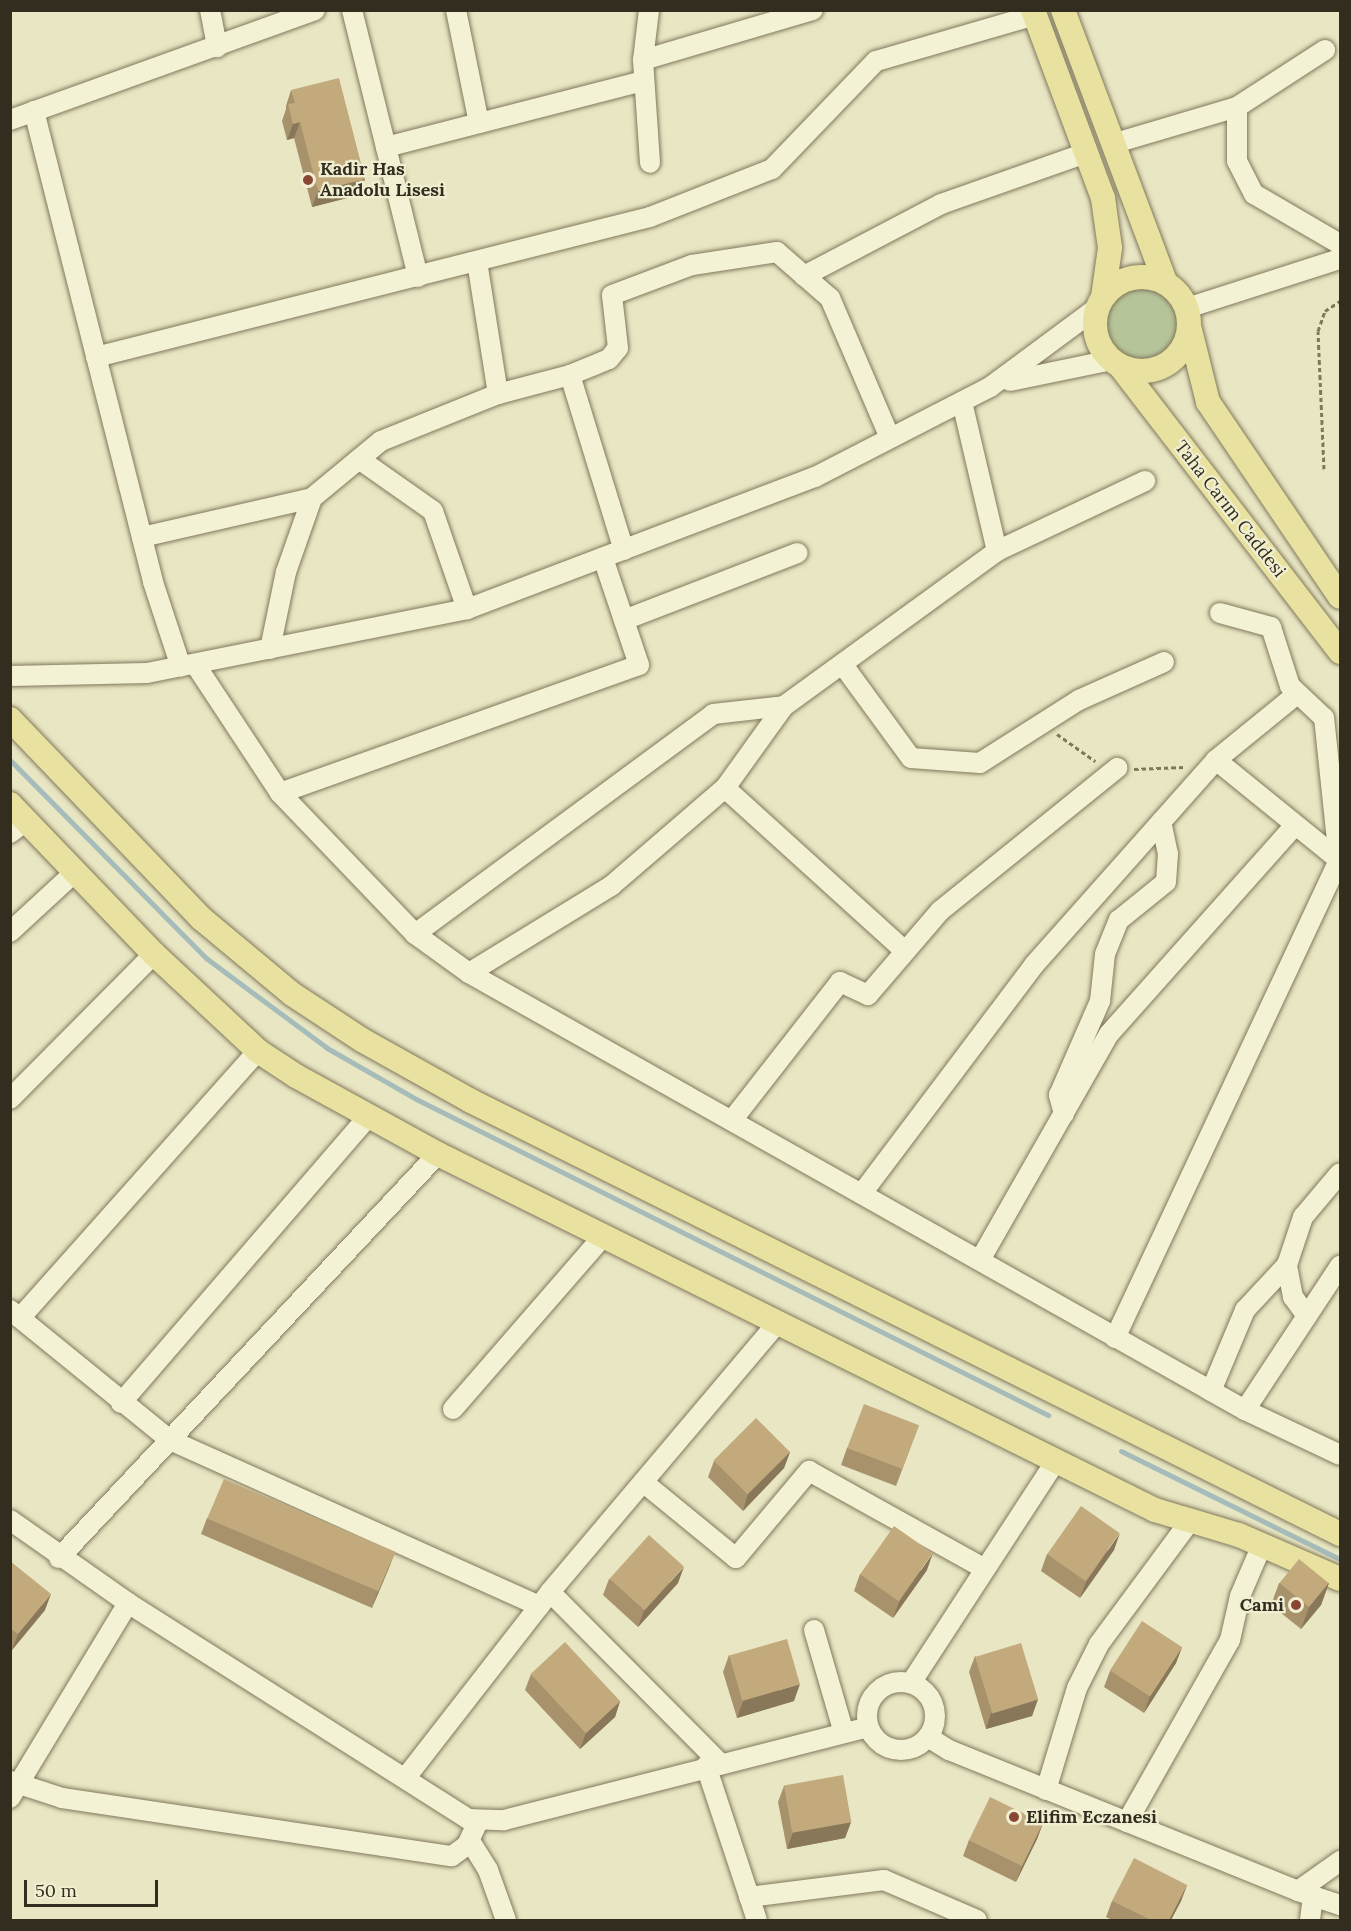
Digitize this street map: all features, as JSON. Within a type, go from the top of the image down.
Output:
[{"type":"main road","points":[[1034,13],[1103,198],[1110,248],[1095,330],[1115,363],[1142,372],[1164,366],[1181,351],[1188,319],[1165,282],[1063,10]]},
{"type":"main road","points":[[1100,302],[1131,278],[1165,282]]},
{"type":"main road","name":"Taha Carım Caddesi","points":[[1188,319],[1208,402],[1341,597]]},
{"type":"main road","name":"Taha Carım Caddesi","points":[[1115,363],[1341,652]]},
{"type":"main road","points":[[10,719],[202,919],[292,994],[362,1040],[471,1101],[1341,1534]]},
{"type":"main road","points":[[16,819],[74,873],[154,954],[258,1051],[368,1117],[438,1154],[604,1234],[1055,1462],[1155,1510],[1262,1545],[1341,1579]]},
{"type":"street","points":[[210,10],[217,47]]},
{"type":"street","points":[[10,120],[315,10]]},
{"type":"street","points":[[352,10],[418,277]]},
{"type":"street","points":[[456,10],[479,123]]},
{"type":"street","points":[[649,10],[643,81],[650,163]]},
{"type":"street","points":[[643,60],[813,10]]},
{"type":"street","points":[[96,357],[650,217],[772,169],[876,61],[1034,13]]},
{"type":"street","points":[[1112,144],[1237,107],[1325,50]]},
{"type":"street","points":[[386,147],[643,81]]},
{"type":"street","points":[[1237,107],[1237,161],[1254,194],[1341,244]]},
{"type":"street","points":[[34,111],[142,537],[188,666],[280,793],[415,934],[469,973],[863,1192],[1114,1338],[1245,1410],[1341,1455]]},
{"type":"street","points":[[804,276],[941,204],[1086,153]]},
{"type":"street","points":[[142,537],[312,498],[381,441],[498,394],[570,375],[609,359],[618,348],[612,295],[692,265],[777,252],[830,298],[890,438]]},
{"type":"street","points":[[1188,319],[1341,259]]},
{"type":"street","points":[[477,262],[498,394]]},
{"type":"street","points":[[10,676],[147,673],[467,609],[814,477],[990,387],[1100,302]]},
{"type":"street","points":[[990,387],[1053,368],[1115,363]]},
{"type":"street","points":[[570,375],[624,550]]},
{"type":"street","points":[[962,402],[997,551]]},
{"type":"street","points":[[359,459],[433,512],[467,609]]},
{"type":"street","points":[[469,973],[611,886],[725,788],[784,706],[997,551],[1145,481]]},
{"type":"street","points":[[270,649],[286,572],[312,498]]},
{"type":"street","points":[[624,620],[798,553]]},
{"type":"street","points":[[280,793],[639,665],[603,558]]},
{"type":"street","points":[[1114,1338],[1337,875],[1328,731],[1317,707],[1297,694],[1286,677],[1271,627],[1220,613]]},
{"type":"street","points":[[843,665],[911,758],[980,763],[1079,700],[1164,662]]},
{"type":"street","points":[[863,1192],[1034,965],[1216,760],[1297,694]]},
{"type":"street","points":[[415,934],[713,714],[784,706]]},
{"type":"street","points":[[1216,760],[1295,825],[1337,875]]},
{"type":"street","points":[[733,1119],[840,982],[868,995],[940,911],[1026,837],[1118,768]]},
{"type":"street","points":[[725,788],[906,951]]},
{"type":"street","points":[[1064,1114],[1059,1095],[1100,1001],[1105,954],[1119,920],[1166,882],[1168,854],[1161,822]]},
{"type":"street","points":[[980,1260],[1109,1035],[1295,825]]},
{"type":"street","points":[[10,932],[74,873]]},
{"type":"street","points":[[10,1099],[154,954]]},
{"type":"street","points":[[258,1051],[15,1314],[121,1403],[170,1440],[544,1599],[712,1764],[756,1920]]},
{"type":"street","points":[[121,1403],[368,1117]]},
{"type":"street","points":[[59,1558],[438,1154]]},
{"type":"street","points":[[1211,1391],[1245,1310],[1287,1264],[1303,1217],[1341,1173]]},
{"type":"street","points":[[453,1409],[604,1234]]},
{"type":"street","points":[[1287,1264],[1293,1297],[1307,1316]]},
{"type":"street","points":[[1245,1410],[1341,1266]]},
{"type":"street","points":[[407,1776],[544,1599],[778,1322]]},
{"type":"street","points":[[1055,1462],[911,1683],[879,1689],[867,1708],[868,1727],[876,1741],[897,1750],[928,1737],[1046,1790],[1341,1905]]},
{"type":"street","points":[[643,1482],[736,1558],[809,1471],[985,1569]]},
{"type":"street","points":[[10,1520],[59,1558],[128,1603],[478,1821],[504,1820],[712,1764],[868,1727]]},
{"type":"street","points":[[1046,1790],[1077,1688],[1099,1644],[1190,1521]]},
{"type":"street","points":[[1127,1822],[1230,1640],[1240,1596],[1262,1545]]},
{"type":"street","points":[[128,1603],[13,1788],[62,1798],[452,1856],[470,1841],[478,1821]]},
{"type":"street","points":[[814,1630],[844,1733]]},
{"type":"street","points":[[911,1683],[934,1705],[928,1737]]},
{"type":"street","points":[[470,1841],[488,1870],[506,1920]]},
{"type":"street","points":[[1306,1893],[1341,1861]]},
{"type":"street","points":[[748,1897],[884,1880],[977,1920]]},
{"type":"street","points":[[1306,1893],[1310,1920]]},
{"type":"path","points":[[1324,469],[1318,331],[1326,311],[1341,301]]},
{"type":"green space","points":[[1142,289],[1155,292],[1167,299],[1174,311],[1177,324],[1174,337],[1167,349],[1155,356],[1142,359],[1129,356],[1117,349],[1110,337],[1107,324],[1110,311],[1117,299],[1129,292]]},
{"type":"building","points":[[339,78],[365,179],[318,191],[300,122],[293,124],[288,104],[295,103],[291,90]]},
{"type":"building","points":[[864,1404],[919,1425],[902,1469],[847,1448]]},
{"type":"building","points":[[756,1418],[790,1452],[748,1494],[714,1460]]},
{"type":"building","points":[[224,1479],[395,1552],[378,1591],[207,1519]]},
{"type":"building","points":[[1081,1506],[1120,1533],[1086,1581],[1047,1554]]},
{"type":"building","points":[[894,1526],[933,1553],[899,1601],[860,1574]]},
{"type":"building","points":[[649,1535],[684,1566],[644,1610],[610,1579]]},
{"type":"building","points":[[1299,1559],[1329,1583],[1309,1607],[1279,1583]]},
{"type":"building","points":[[10,1561],[51,1594],[18,1634],[10,1628]]},
{"type":"building","points":[[1142,1621],[1182,1647],[1150,1697],[1110,1670]]},
{"type":"building","points":[[787,1639],[800,1684],[742,1701],[729,1656]]},
{"type":"building","points":[[565,1642],[620,1701],[586,1733],[531,1674]]},
{"type":"building","points":[[1021,1643],[1038,1699],[992,1713],[975,1657]]},
{"type":"building","points":[[843,1775],[851,1822],[792,1833],[784,1785]]},
{"type":"building","points":[[990,1797],[1043,1823],[1022,1866],[969,1840]]},
{"type":"building","points":[[1134,1858],[1187,1885],[1169,1920],[1151,1920],[1112,1901]]},
{"type":"waterway","points":[[10,760],[206,958],[327,1048],[416,1099],[1048,1415]]},
{"type":"waterway","points":[[1121,1451],[1340,1559]]},
{"type":"place","name":"Kadir Has Anadolu Lisesi","points":[[308,180]]},
{"type":"place","name":"Cami","points":[[1296,1605]]},
{"type":"place","name":"Elifim Eczanesi","points":[[1014,1817]]}]
